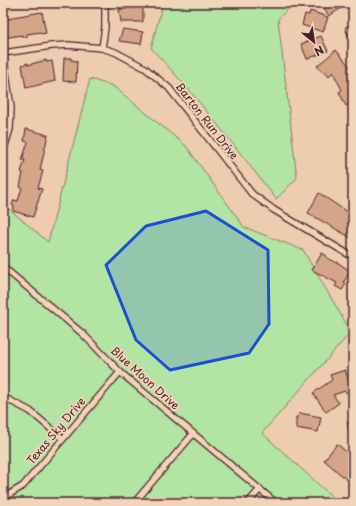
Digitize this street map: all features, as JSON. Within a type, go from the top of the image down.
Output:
[{"type":"street","points":[[102,48],[105,27],[105,3]]},
{"type":"street","points":[[349,29],[353,37]]},
{"type":"street","name":"Barton Run Drive","points":[[3,53],[68,45],[102,48],[115,52],[146,68],[169,88],[252,194],[274,210],[353,257]]},
{"type":"street","points":[[3,53],[11,108],[10,129],[3,152]]},
{"type":"street","name":"Blue Moon Drive","points":[[3,267],[83,334],[120,372],[276,503]]},
{"type":"street","name":"Texas Sky Drive","points":[[3,498],[23,486],[120,372]]},
{"type":"street","points":[[3,397],[30,411],[63,438]]},
{"type":"street","points":[[351,424],[353,432]]},
{"type":"street","points":[[134,503],[193,434]]},
{"type":"street","points":[[248,503],[260,489]]},
{"type":"highlighted area","points":[[206,211],[268,250],[269,324],[249,353],[170,370],[136,340],[106,265],[146,226]]},
{"type":"green space","points":[[163,3],[294,3],[278,19],[297,178],[276,199],[200,103],[151,48]]},
{"type":"green space","points":[[90,79],[113,86],[186,146],[244,227],[303,250],[351,332],[262,433],[339,503],[3,503],[3,204],[48,242]]},
{"type":"building","points":[[126,3],[143,3],[143,22],[121,22],[119,9],[126,9]]},
{"type":"building","points":[[321,3],[341,3],[343,7],[329,16]]},
{"type":"building","points":[[310,11],[328,17],[323,32],[302,25],[305,14],[309,15]]},
{"type":"building","points":[[42,12],[46,33],[41,34],[41,32],[27,34],[27,37],[22,37],[22,35],[3,38],[3,20]]},
{"type":"building","points":[[123,29],[143,32],[141,44],[119,41]]},
{"type":"building","points":[[321,36],[328,51],[307,59],[301,44]]},
{"type":"building","points":[[336,50],[351,68],[353,67],[353,103],[346,106],[339,92],[342,90],[333,72],[329,76],[325,71],[323,73],[317,66]]},
{"type":"building","points":[[64,58],[71,58],[71,60],[77,61],[76,82],[63,81]]},
{"type":"building","points":[[46,60],[46,62],[52,61],[55,81],[26,88],[22,65],[28,63],[28,65]]},
{"type":"building","points":[[26,129],[48,135],[40,170],[43,171],[38,188],[42,189],[33,217],[13,211],[14,206],[12,205],[14,200],[18,201],[22,188],[20,187],[23,173],[21,172],[25,160],[22,160],[28,142],[24,141]]},
{"type":"building","points":[[319,193],[353,216],[353,239],[308,213]]},
{"type":"building","points":[[322,253],[327,256],[326,257],[337,262],[350,271],[344,282],[346,284],[342,290],[335,286],[337,283],[312,270]]},
{"type":"building","points":[[345,370],[353,391],[346,393],[345,391],[333,395],[339,403],[326,412],[313,393],[332,380],[330,375]]},
{"type":"building","points":[[299,413],[321,417],[318,432],[296,428],[296,417],[298,417]]},
{"type":"building","points":[[337,444],[353,459],[353,485],[324,460]]}]
